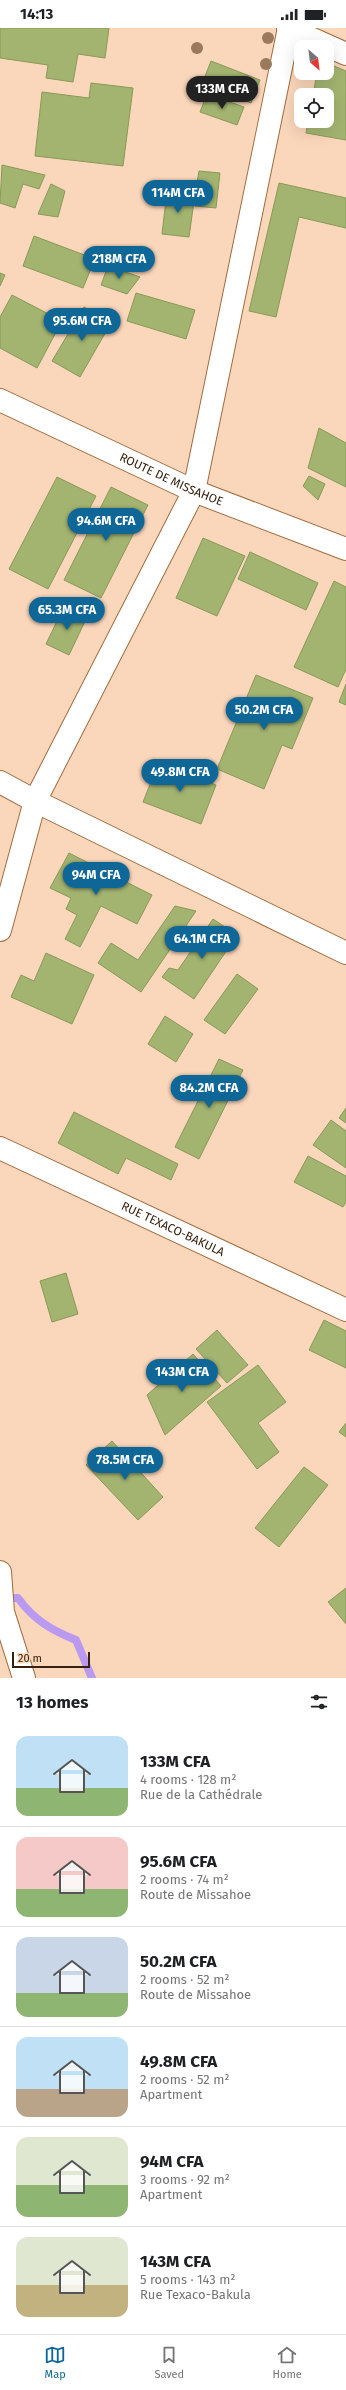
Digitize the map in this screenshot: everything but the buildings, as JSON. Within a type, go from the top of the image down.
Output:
[{"type":"street","points":[[0,930],[35,801],[194,491],[288,28],[346,54]]},
{"type":"street","name":"ROUTE DE MISSAHOE","points":[[0,400],[194,491],[346,549]]},
{"type":"street","points":[[0,782],[35,801],[346,953]]},
{"type":"street","name":"RUE TEXACO-BAKULA","points":[[0,1148],[346,1310]]},
{"type":"street","points":[[1,1579],[1,1613],[24,1678]]},
{"type":"waterway","points":[[2,1598],[18,1598],[24,1606],[44,1624],[76,1640],[92,1678]]}]
